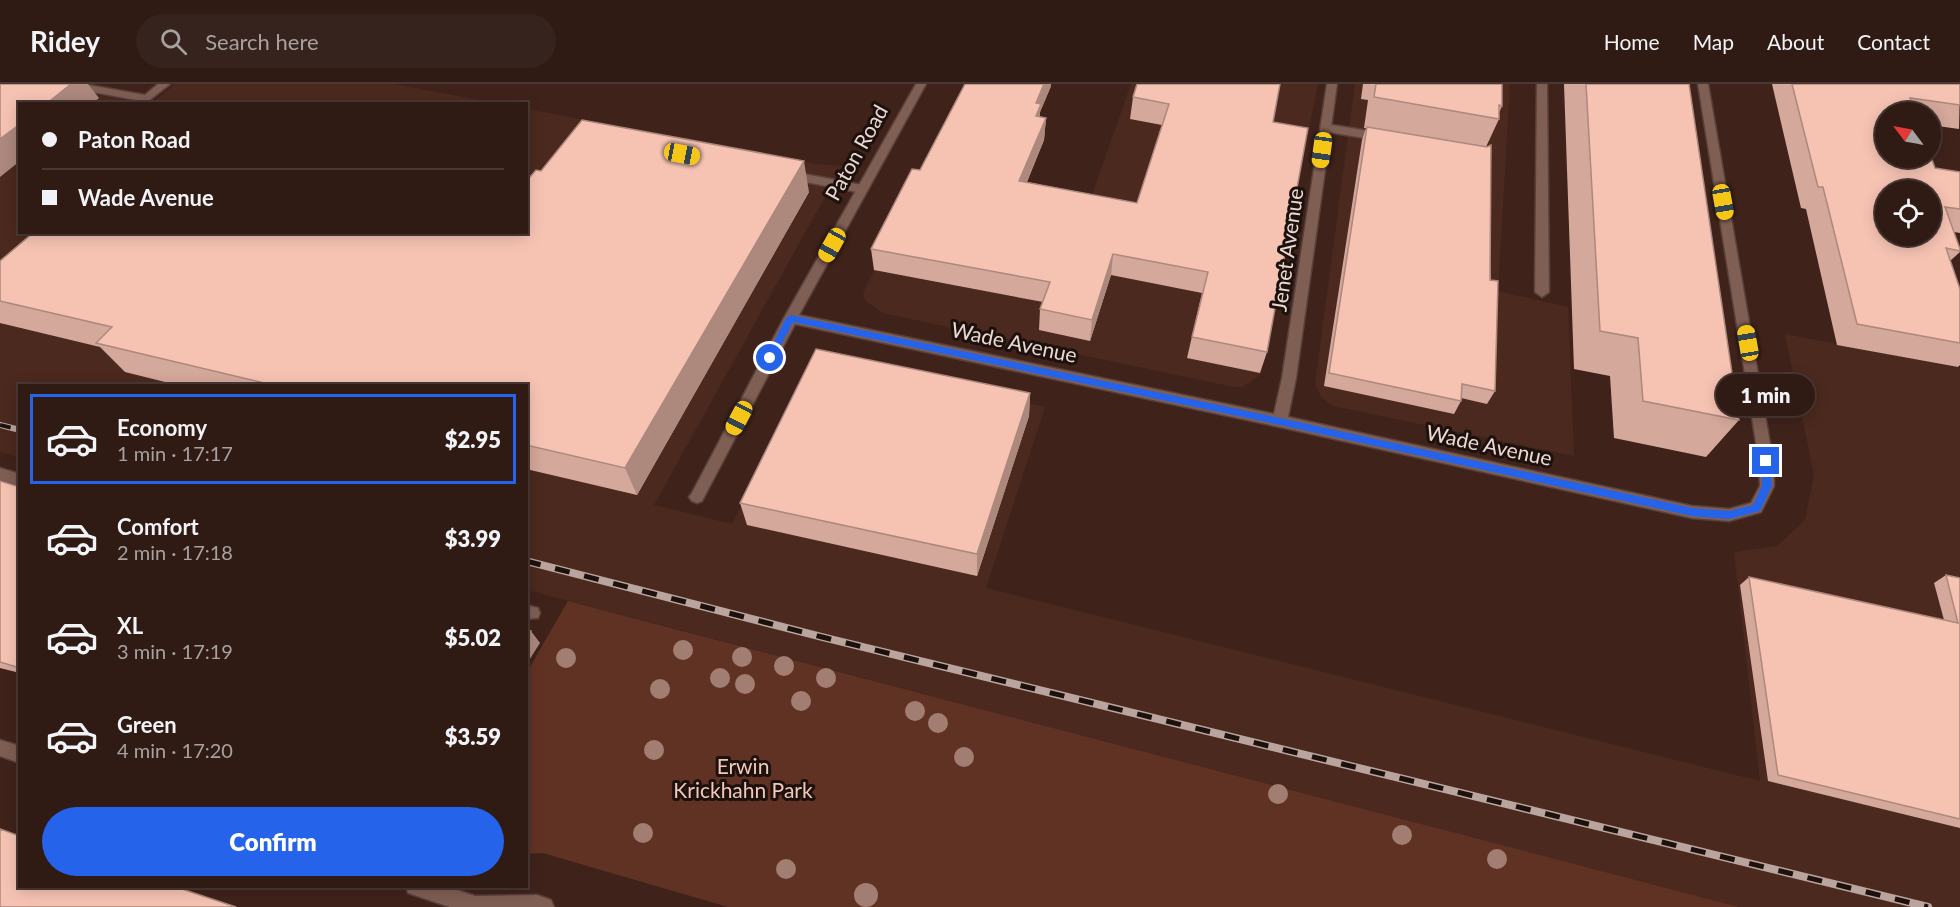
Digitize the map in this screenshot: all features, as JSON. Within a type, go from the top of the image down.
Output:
[{"type":"street","points":[[65,84],[147,99],[165,84]]},
{"type":"street","name":"Paton Road","points":[[697,497],[791,318],[921,84]]},
{"type":"street","name":"Jenet Avenue","points":[[1280,421],[1289,378],[1332,84]]},
{"type":"street","points":[[1542,84],[1542,292]]},
{"type":"street","name":"Wade Avenue","points":[[791,318],[1280,421],[1692,512],[1729,515],[1756,508],[1767,486],[1766,461],[1752,367],[1702,84]]},
{"type":"street","points":[[1326,128],[1390,139]]},
{"type":"street","points":[[780,173],[862,189]]},
{"type":"street","points":[[0,474],[18,479]]},
{"type":"street","points":[[0,748],[18,753]]},
{"type":"street","points":[[421,888],[475,907],[537,905],[544,907]]},
{"type":"shaded area","points":[[0,84],[35,84],[135,102],[18,102],[18,234],[528,234],[528,109],[816,164],[842,166],[654,505],[732,524],[809,373],[847,362],[1045,407],[986,588],[1760,781],[1734,552],[1777,546],[1805,520],[1814,475],[1785,334],[1960,368],[1960,907],[1739,907],[528,590],[528,384],[18,384],[18,457],[0,452]]},
{"type":"shaded area","points":[[175,84],[393,84],[491,102],[153,102]]},
{"type":"shaded area","points":[[1131,84],[1318,84],[1260,375],[1243,387],[1234,387],[882,313],[865,300],[863,293],[919,179],[1086,212]]},
{"type":"shaded area","points":[[1355,84],[1510,84],[1498,291],[1568,307],[1574,456],[1333,406],[1321,397],[1315,384]]},
{"type":"green space","name":"Erwin Krickhahn Park","points":[[568,601],[1739,907],[728,907],[543,853],[528,854],[528,670]]},
{"type":"building","points":[[0,84],[71,84],[48,102],[18,102],[18,126],[0,139]]},
{"type":"building","points":[[965,84],[1044,84],[1036,103],[1041,104],[1036,116],[1046,118],[1019,181],[1137,203],[1169,104],[1133,97],[1137,84],[1280,84],[1273,122],[1308,128],[1267,352],[1192,337],[1208,272],[1113,254],[1092,320],[1040,309],[1050,282],[871,249],[912,169],[920,170]]},
{"type":"building","points":[[1376,84],[1502,84],[1502,106],[1499,105],[1499,119],[1374,97]]},
{"type":"building","points":[[1586,84],[1689,84],[1739,420],[1643,401],[1638,338],[1600,331]]},
{"type":"building","points":[[1792,84],[1960,84],[1960,105],[1910,98],[1911,102],[1875,102],[1875,168],[1935,168],[1960,172],[1960,209],[1945,207],[1960,249],[1960,251],[1946,248],[1960,289],[1960,343],[1857,324],[1823,187],[1818,187]]},
{"type":"building","points":[[582,120],[804,161],[625,468],[528,445],[528,384],[269,384],[96,343],[112,327],[0,301],[0,261],[32,234],[528,234],[528,177],[536,170],[541,171]]},
{"type":"building","points":[[1367,127],[1487,147],[1491,145],[1490,280],[1498,281],[1495,391],[1462,384],[1461,401],[1329,373]]},
{"type":"building","points":[[816,349],[1030,393],[977,554],[740,503]]},
{"type":"building","points":[[0,481],[18,486],[18,667],[0,662]]},
{"type":"building","points":[[1946,575],[1960,578],[1960,819],[1778,775],[1749,577],[1958,623]]},
{"type":"building","points":[[0,829],[18,835],[18,888],[179,888],[236,907],[0,907]]},
{"type":"railway","points":[[0,425],[18,430]]},
{"type":"railway","points":[[528,562],[822,637],[1928,907]]},
{"type":"route","points":[[770,358],[791,318],[1280,421],[1692,512],[1729,515],[1756,508],[1767,486],[1766,461]]}]
